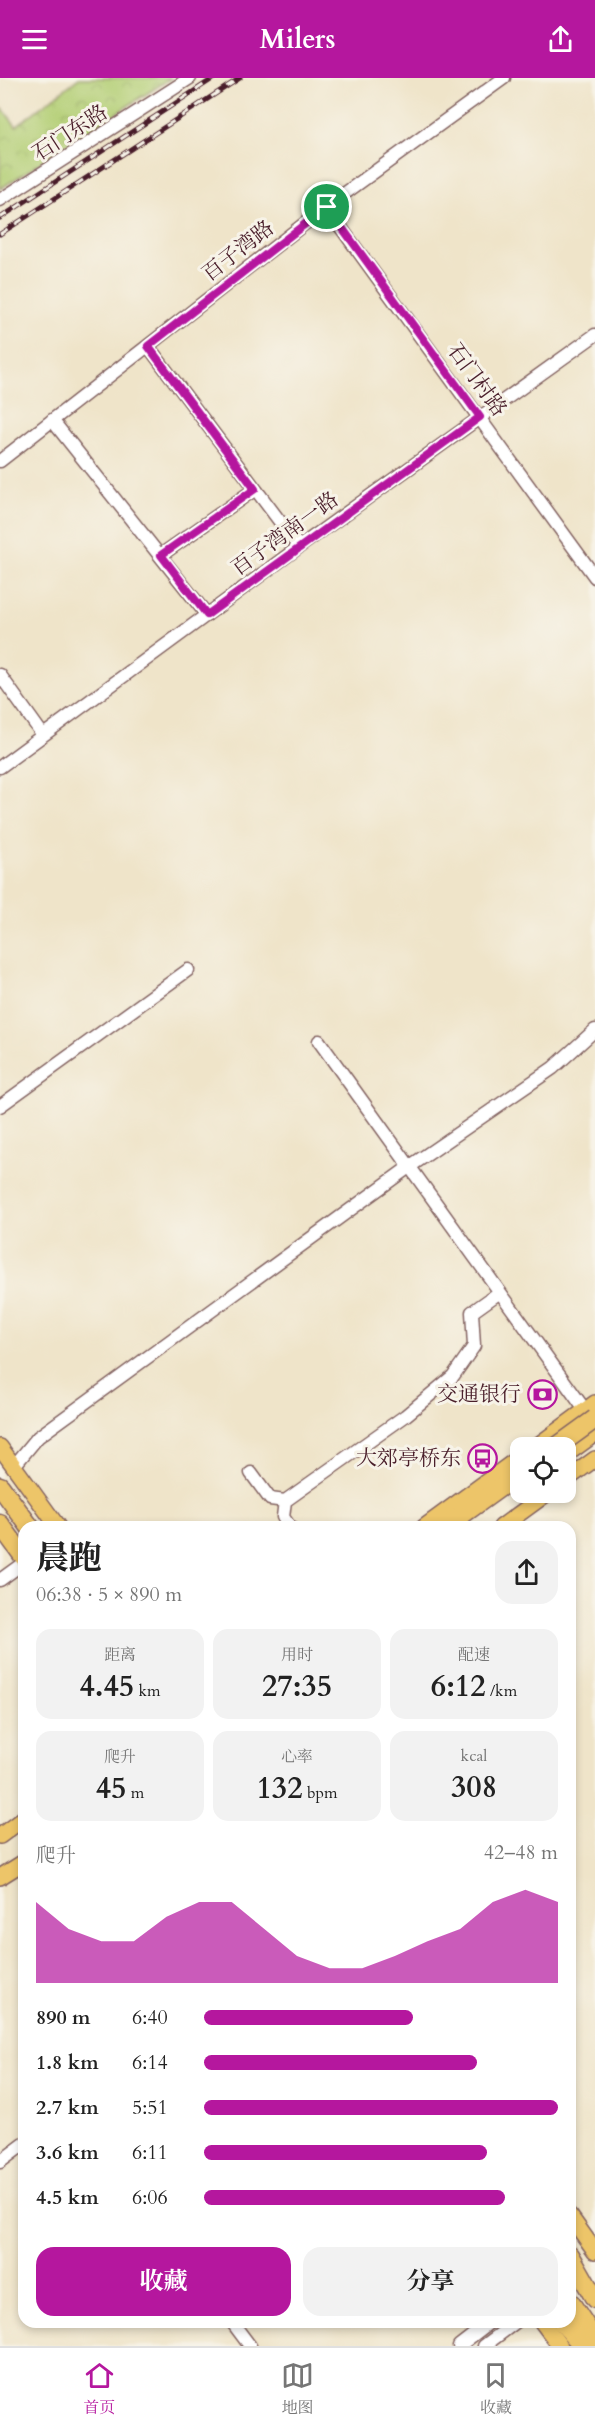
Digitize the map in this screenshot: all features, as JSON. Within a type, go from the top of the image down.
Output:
[{"type":"highway","points":[[566,1437],[592,1411]]},
{"type":"highway","points":[[576,1446],[595,1432]]},
{"type":"highway","points":[[453,1521],[510,1480]]},
{"type":"highway","points":[[0,1486],[26,1521]]},
{"type":"highway","points":[[471,1521],[510,1493]]},
{"type":"highway","points":[[0,1524],[18,1555]]},
{"type":"highway","points":[[576,2266],[595,2301]]},
{"type":"highway","points":[[576,2277],[595,2301]]},
{"type":"highway","points":[[576,2311],[595,2340]]},
{"type":"highway","points":[[567,2328],[583,2346]]},
{"type":"main road","points":[[551,1437],[592,1411]]},
{"type":"main road","points":[[0,1447],[54,1521]]},
{"type":"main road","points":[[576,1473],[595,1459]]},
{"type":"main road","points":[[432,1521],[510,1464]]},
{"type":"main road","points":[[0,1476],[33,1521]]},
{"type":"main road","points":[[509,1521],[534,1503]]},
{"type":"main road","points":[[0,1513],[18,1538]]},
{"type":"main road","points":[[0,1836],[18,1822]]},
{"type":"main road","points":[[0,1877],[18,1866]]},
{"type":"main road","points":[[576,2224],[595,2251]]},
{"type":"main road","points":[[546,2328],[560,2346]]},
{"type":"street","name":"石门东路","points":[[0,200],[190,78]]},
{"type":"street","name":"百子湾路","points":[[0,461],[327,207],[504,78]]},
{"type":"street","name":"石门村路","points":[[327,207],[595,577]]},
{"type":"street","name":"百子湾南一路","points":[[0,767],[299,547],[595,335]]},
{"type":"street","points":[[148,346],[299,547]]},
{"type":"street","points":[[52,420],[207,615]]},
{"type":"street","points":[[161,555],[255,489]]},
{"type":"street","points":[[0,675],[43,735]]},
{"type":"street","points":[[0,1106],[188,970]]},
{"type":"street","points":[[14,1466],[38,1437],[409,1167],[553,1068],[595,1030]]},
{"type":"street","points":[[319,1041],[500,1292],[592,1411],[595,1424]]},
{"type":"street","points":[[251,1473],[270,1498],[285,1501],[405,1416],[453,1376],[474,1346],[472,1312],[500,1292]]},
{"type":"street","points":[[285,1501],[283,1517],[286,1521]]},
{"type":"street","points":[[0,1535],[18,1557]]},
{"type":"street","points":[[0,1580],[18,1567]]},
{"type":"street","points":[[0,2162],[18,2149]]},
{"type":"street","points":[[236,2328],[250,2346]]},
{"type":"street","points":[[459,2346],[482,2328]]},
{"type":"street","points":[[484,2346],[508,2328]]},
{"type":"green space","points":[[79,78],[171,78],[0,189],[0,110],[3,109],[16,126]]},
{"type":"railway","points":[[0,218],[214,78]]},
{"type":"railway","points":[[0,234],[240,78]]},
{"type":"place","name":"交通银行","points":[[542,1394]]},
{"type":"place","name":"大郊亭桥东","points":[[482,1458]]},
{"type":"route","points":[[327,207],[480,417],[207,615],[161,555],[255,489],[148,346],[327,207]]}]
